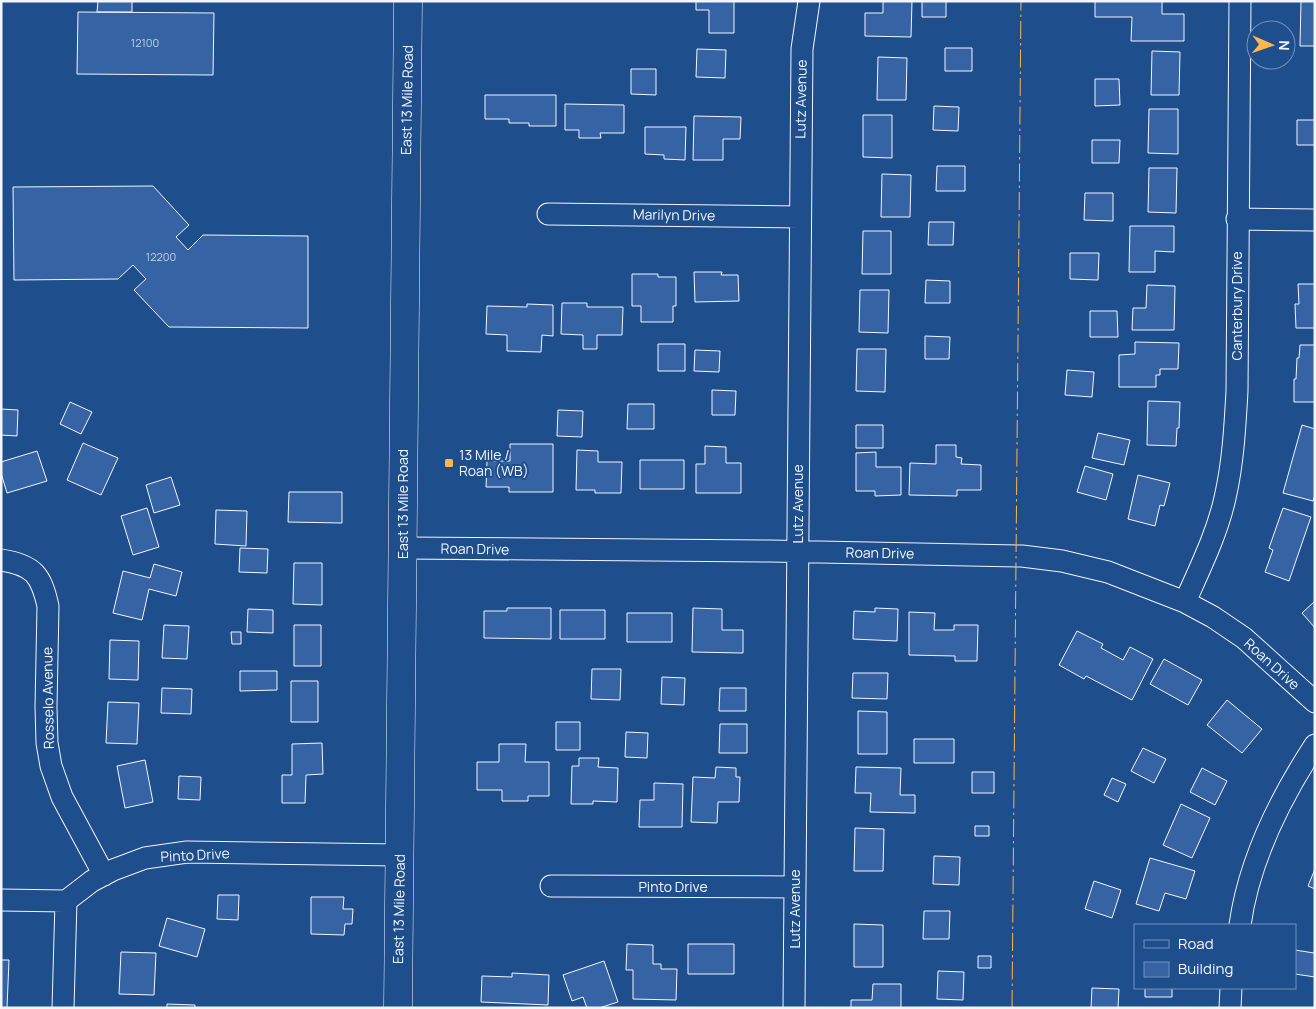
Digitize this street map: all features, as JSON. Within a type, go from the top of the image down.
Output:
[{"type":"main road","name":"East 13 Mile Road","points":[[398,1008],[408,1]]},
{"type":"street","name":"Lutz Avenue","points":[[794,1008],[802,49],[809,1]]},
{"type":"street","name":"Canterbury Drive","points":[[1185,602],[1214,537],[1225,498],[1234,446],[1237,391],[1240,1]]},
{"type":"street","name":"Marilyn Drive","points":[[548,214],[800,217]]},
{"type":"street","points":[[1237,219],[1315,220]]},
{"type":"street","name":"Roan Drive","points":[[403,548],[798,552],[1030,557],[1062,562],[1108,572],[1185,602],[1213,617],[1244,638],[1315,702]]},
{"type":"street","name":"Rosselo Avenue","points":[[1,560],[18,562],[34,572],[44,590],[48,606],[46,716],[47,743],[51,766],[62,797],[104,875]]},
{"type":"street","points":[[1240,924],[1252,871],[1269,825],[1287,789],[1315,745]]},
{"type":"street","name":"Pinto Drive","points":[[66,901],[92,881],[145,858],[187,852],[400,854]]},
{"type":"street","name":"Pinto Drive","points":[[550,886],[795,888]]},
{"type":"street","points":[[1,900],[66,901],[63,1008]]},
{"type":"street","points":[[1230,1008],[1231,989]]},
{"type":"building","points":[[98,1],[132,1],[132,12],[97,12]]},
{"type":"building","points":[[696,1],[734,1],[734,33],[709,33],[709,10],[696,10]]},
{"type":"building","points":[[883,1],[912,1],[911,37],[865,36],[865,13],[883,13]]},
{"type":"building","points":[[922,1],[946,1],[946,17],[922,17]]},
{"type":"building","points":[[1095,1],[1162,1],[1162,14],[1184,14],[1184,41],[1131,41],[1132,17],[1095,17]]},
{"type":"building","points":[[1301,1],[1315,1],[1315,46],[1300,46]]},
{"type":"building","points":[[78,12],[214,13],[213,75],[77,74]]},
{"type":"building","points":[[945,48],[972,48],[972,71],[945,71]]},
{"type":"building","points":[[697,49],[726,50],[725,78],[696,77]]},
{"type":"building","points":[[1152,51],[1180,52],[1179,95],[1151,95]]},
{"type":"building","points":[[878,57],[907,58],[906,100],[877,100]]},
{"type":"building","points":[[631,69],[656,69],[656,95],[631,94]]},
{"type":"building","points":[[1095,79],[1119,79],[1120,105],[1095,106]]},
{"type":"building","points":[[485,95],[556,95],[556,126],[529,126],[529,123],[509,123],[509,119],[485,119]]},
{"type":"building","points":[[565,104],[624,105],[624,133],[600,133],[601,138],[579,138],[579,130],[565,130]]},
{"type":"building","points":[[934,106],[959,107],[958,131],[933,130]]},
{"type":"building","points":[[1149,109],[1178,109],[1178,154],[1148,153]]},
{"type":"building","points":[[863,115],[892,115],[892,158],[863,157]]},
{"type":"building","points":[[694,116],[741,117],[740,139],[723,139],[723,160],[693,160]]},
{"type":"building","points":[[1297,120],[1315,120],[1315,145],[1297,145]]},
{"type":"building","points":[[645,127],[686,127],[685,160],[664,159],[664,155],[645,154]]},
{"type":"building","points":[[1092,140],[1120,140],[1119,163],[1092,163]]},
{"type":"building","points":[[937,166],[965,166],[965,191],[936,191]]},
{"type":"building","points":[[1149,168],[1177,168],[1176,213],[1148,212]]},
{"type":"building","points":[[882,174],[911,175],[910,217],[881,217]]},
{"type":"building","points":[[153,186],[189,225],[176,237],[188,250],[203,235],[308,236],[308,328],[169,327],[134,290],[146,279],[133,265],[118,279],[14,280],[13,187]]},
{"type":"building","points":[[1085,193],[1113,193],[1113,221],[1084,220]]},
{"type":"building","points":[[929,222],[954,222],[953,245],[928,245]]},
{"type":"building","points":[[1130,226],[1174,226],[1174,252],[1155,251],[1155,272],[1129,272]]},
{"type":"building","points":[[863,231],[891,231],[891,274],[862,274]]},
{"type":"building","points":[[1070,253],[1099,253],[1098,280],[1070,279]]},
{"type":"building","points":[[694,272],[722,272],[721,275],[738,275],[739,301],[695,302]]},
{"type":"building","points":[[632,274],[658,274],[658,277],[676,277],[676,306],[673,306],[673,322],[641,322],[641,306],[632,306]]},
{"type":"building","points":[[926,280],[950,281],[950,303],[925,303]]},
{"type":"building","points":[[1298,284],[1315,284],[1315,328],[1296,328],[1295,304],[1299,304]]},
{"type":"building","points":[[1147,285],[1175,286],[1174,330],[1132,330],[1133,308],[1146,308]]},
{"type":"building","points":[[860,290],[889,290],[888,333],[859,332]]},
{"type":"building","points":[[562,303],[587,303],[587,307],[623,307],[622,335],[597,335],[597,349],[583,349],[583,335],[561,334]]},
{"type":"building","points":[[527,304],[553,305],[553,336],[542,335],[541,352],[507,351],[507,335],[486,334],[487,306],[527,307]]},
{"type":"building","points":[[1090,311],[1117,311],[1118,337],[1090,337]]},
{"type":"building","points":[[925,336],[950,337],[949,359],[925,359]]},
{"type":"building","points":[[1135,342],[1179,343],[1178,369],[1160,369],[1160,375],[1156,375],[1156,387],[1119,387],[1119,355],[1135,354]]},
{"type":"building","points":[[658,344],[685,344],[685,371],[658,371]]},
{"type":"building","points":[[1300,345],[1315,345],[1315,402],[1294,402],[1294,379],[1296,379]]},
{"type":"building","points":[[857,349],[886,349],[885,392],[856,391]]},
{"type":"building","points":[[695,350],[720,351],[719,372],[694,371]]},
{"type":"building","points":[[1067,370],[1094,372],[1092,397],[1065,395]]},
{"type":"building","points":[[712,390],[736,391],[735,415],[712,415]]},
{"type":"building","points":[[1148,401],[1180,402],[1176,446],[1147,445]]},
{"type":"building","points":[[70,402],[92,412],[81,434],[60,424]]},
{"type":"building","points":[[628,404],[654,404],[654,429],[627,429]]},
{"type":"building","points":[[1,409],[18,410],[17,436],[1,435]]},
{"type":"building","points":[[558,410],[583,411],[582,437],[557,436]]},
{"type":"building","points":[[856,425],[883,425],[883,448],[856,448]]},
{"type":"building","points":[[1302,425],[1315,429],[1315,495],[1313,501],[1283,493]]},
{"type":"building","points":[[1098,433],[1130,440],[1124,465],[1092,458]]},
{"type":"building","points":[[83,443],[118,458],[101,495],[67,480]]},
{"type":"building","points":[[510,444],[553,444],[553,492],[509,492],[509,487],[486,487],[487,461],[510,461]]},
{"type":"building","points":[[936,445],[956,445],[956,457],[962,458],[961,464],[981,465],[981,490],[957,490],[957,496],[909,495],[910,463],[936,464]]},
{"type":"building","points":[[705,446],[726,447],[726,463],[741,463],[741,493],[696,493],[696,464],[705,464]]},
{"type":"building","points":[[577,450],[598,451],[598,462],[622,462],[621,493],[595,493],[595,490],[576,490]]},
{"type":"building","points":[[37,451],[47,481],[7,493],[1,473],[1,462]]},
{"type":"building","points":[[876,452],[876,467],[901,467],[901,495],[875,496],[875,491],[856,491],[856,453]]},
{"type":"building","points":[[640,460],[684,460],[684,489],[640,489]]},
{"type":"building","points":[[1085,466],[1113,474],[1106,500],[1077,492]]},
{"type":"building","points":[[1138,475],[1170,483],[1164,506],[1160,505],[1155,526],[1128,519]]},
{"type":"building","points":[[171,477],[180,505],[154,513],[146,485]]},
{"type":"building","points":[[289,492],[342,492],[342,523],[288,522]]},
{"type":"building","points":[[147,508],[159,547],[133,555],[121,516]]},
{"type":"building","points":[[1283,508],[1311,517],[1289,581],[1265,572],[1273,550],[1269,548]]},
{"type":"building","points":[[216,510],[247,511],[246,546],[215,544]]},
{"type":"building","points":[[240,548],[268,549],[267,573],[239,572]]},
{"type":"building","points":[[294,563],[322,563],[322,605],[293,604]]},
{"type":"building","points":[[154,564],[182,572],[176,596],[149,589],[142,620],[113,613],[123,571],[150,578]]},
{"type":"building","points":[[1315,601],[1315,628],[1302,613]]},
{"type":"building","points":[[507,608],[551,608],[551,639],[484,638],[484,611],[507,611]]},
{"type":"building","points":[[693,608],[722,609],[722,630],[743,630],[743,653],[692,652]]},
{"type":"building","points":[[875,608],[898,609],[897,641],[853,639],[854,611],[875,612]]},
{"type":"building","points":[[248,609],[273,610],[273,633],[247,632]]},
{"type":"building","points":[[560,610],[605,610],[605,639],[560,639]]},
{"type":"building","points":[[909,612],[935,613],[934,630],[954,630],[954,625],[978,625],[977,661],[955,661],[955,656],[909,655]]},
{"type":"building","points":[[627,613],[672,613],[672,642],[627,642]]},
{"type":"building","points":[[164,625],[189,626],[187,659],[162,658]]},
{"type":"building","points":[[294,625],[321,625],[321,666],[294,666]]},
{"type":"building","points":[[1077,631],[1103,644],[1101,648],[1123,660],[1130,647],[1153,659],[1132,700],[1086,676],[1084,679],[1059,665]]},
{"type":"building","points":[[231,632],[241,632],[241,644],[232,644]]},
{"type":"building","points":[[110,640],[139,641],[138,680],[109,679]]},
{"type":"building","points":[[1164,659],[1202,680],[1188,705],[1150,684]]},
{"type":"building","points":[[592,669],[621,669],[620,700],[591,699]]},
{"type":"building","points":[[240,671],[277,671],[277,690],[240,691]]},
{"type":"building","points":[[853,673],[888,673],[887,699],[852,698]]},
{"type":"building","points":[[662,677],[685,678],[684,705],[661,704]]},
{"type":"building","points":[[291,681],[318,681],[318,722],[291,722]]},
{"type":"building","points":[[162,688],[192,689],[191,714],[161,713]]},
{"type":"building","points":[[720,688],[746,688],[746,711],[719,711]]},
{"type":"building","points":[[1227,700],[1262,729],[1242,753],[1207,725]]},
{"type":"building","points":[[108,702],[139,703],[137,744],[106,743]]},
{"type":"building","points":[[858,711],[887,712],[887,754],[858,754]]},
{"type":"building","points":[[556,722],[580,722],[580,750],[556,750]]},
{"type":"building","points":[[720,724],[747,724],[747,753],[719,753]]},
{"type":"building","points":[[626,732],[648,733],[647,758],[625,757]]},
{"type":"building","points":[[914,739],[954,739],[954,763],[914,763]]},
{"type":"building","points":[[322,743],[323,774],[306,775],[305,803],[282,803],[282,775],[292,775],[292,744]]},
{"type":"building","points":[[499,744],[526,744],[525,762],[549,762],[549,796],[528,796],[528,801],[502,801],[502,790],[477,790],[477,762],[499,762]]},
{"type":"building","points":[[1143,748],[1166,759],[1154,783],[1131,771]]},
{"type":"building","points":[[579,758],[599,758],[598,767],[618,768],[617,802],[593,801],[593,804],[571,804],[572,766],[579,766]]},
{"type":"building","points":[[145,760],[153,802],[125,808],[117,766]]},
{"type":"building","points":[[716,767],[736,768],[736,777],[740,777],[739,802],[718,802],[717,823],[691,822],[693,777],[715,778]]},
{"type":"building","points":[[856,767],[901,768],[900,795],[915,795],[915,813],[870,812],[871,793],[855,793]]},
{"type":"building","points":[[1202,768],[1227,781],[1215,805],[1190,792]]},
{"type":"building","points":[[972,772],[994,772],[994,793],[972,793]]},
{"type":"building","points":[[179,776],[201,777],[200,800],[178,799]]},
{"type":"building","points":[[1112,778],[1126,784],[1118,802],[1104,795]]},
{"type":"building","points":[[654,783],[683,784],[682,827],[639,827],[640,800],[654,800]]},
{"type":"building","points":[[1181,804],[1210,818],[1192,858],[1163,845]]},
{"type":"building","points":[[975,826],[989,826],[989,836],[975,836]]},
{"type":"building","points":[[855,828],[884,829],[883,871],[854,871]]},
{"type":"building","points":[[934,856],[960,857],[959,885],[933,884]]},
{"type":"building","points":[[1150,858],[1195,871],[1186,899],[1165,893],[1159,911],[1136,904]]},
{"type":"building","points":[[1315,869],[1315,889],[1308,886]]},
{"type":"building","points":[[1094,881],[1121,890],[1112,918],[1085,909]]},
{"type":"building","points":[[218,895],[239,895],[238,920],[217,919]]},
{"type":"building","points":[[311,897],[344,897],[343,909],[353,909],[352,924],[345,924],[344,935],[311,934]]},
{"type":"building","points":[[924,911],[950,911],[949,939],[923,939]]},
{"type":"building","points":[[167,918],[205,929],[197,957],[159,946]]},
{"type":"building","points":[[854,924],[883,925],[883,967],[854,967]]},
{"type":"building","points":[[627,944],[653,945],[653,964],[661,964],[661,969],[677,969],[676,1000],[633,999],[633,970],[626,970]]},
{"type":"building","points":[[688,944],[734,944],[734,974],[688,974]]},
{"type":"building","points":[[1315,948],[1315,977],[1296,974],[1296,950],[1314,953]]},
{"type":"building","points":[[121,952],[156,953],[154,995],[119,994]]},
{"type":"building","points":[[978,956],[991,956],[991,968],[978,968]]},
{"type":"building","points":[[1,960],[9,960],[7,1008],[1,1008]]},
{"type":"building","points":[[604,961],[618,1002],[599,1008],[587,1008],[583,997],[572,1001],[563,975]]},
{"type":"building","points":[[938,971],[964,972],[963,1000],[937,999]]},
{"type":"building","points":[[512,973],[549,975],[548,1005],[481,1002],[482,976],[512,977]]},
{"type":"building","points":[[873,984],[901,984],[901,1008],[851,1008],[851,1000],[872,1000]]},
{"type":"building","points":[[1092,988],[1119,989],[1118,1008],[1091,1008]]},
{"type":"building","points":[[1145,989],[1172,989],[1172,997],[1145,997]]},
{"type":"building","points":[[167,1004],[195,1005],[195,1008],[167,1008]]},
{"type":"power","points":[[1012,1008],[1021,1]]},
{"type":"place","name":"13 Mile / Roan (WB)","points":[[449,463]]}]
